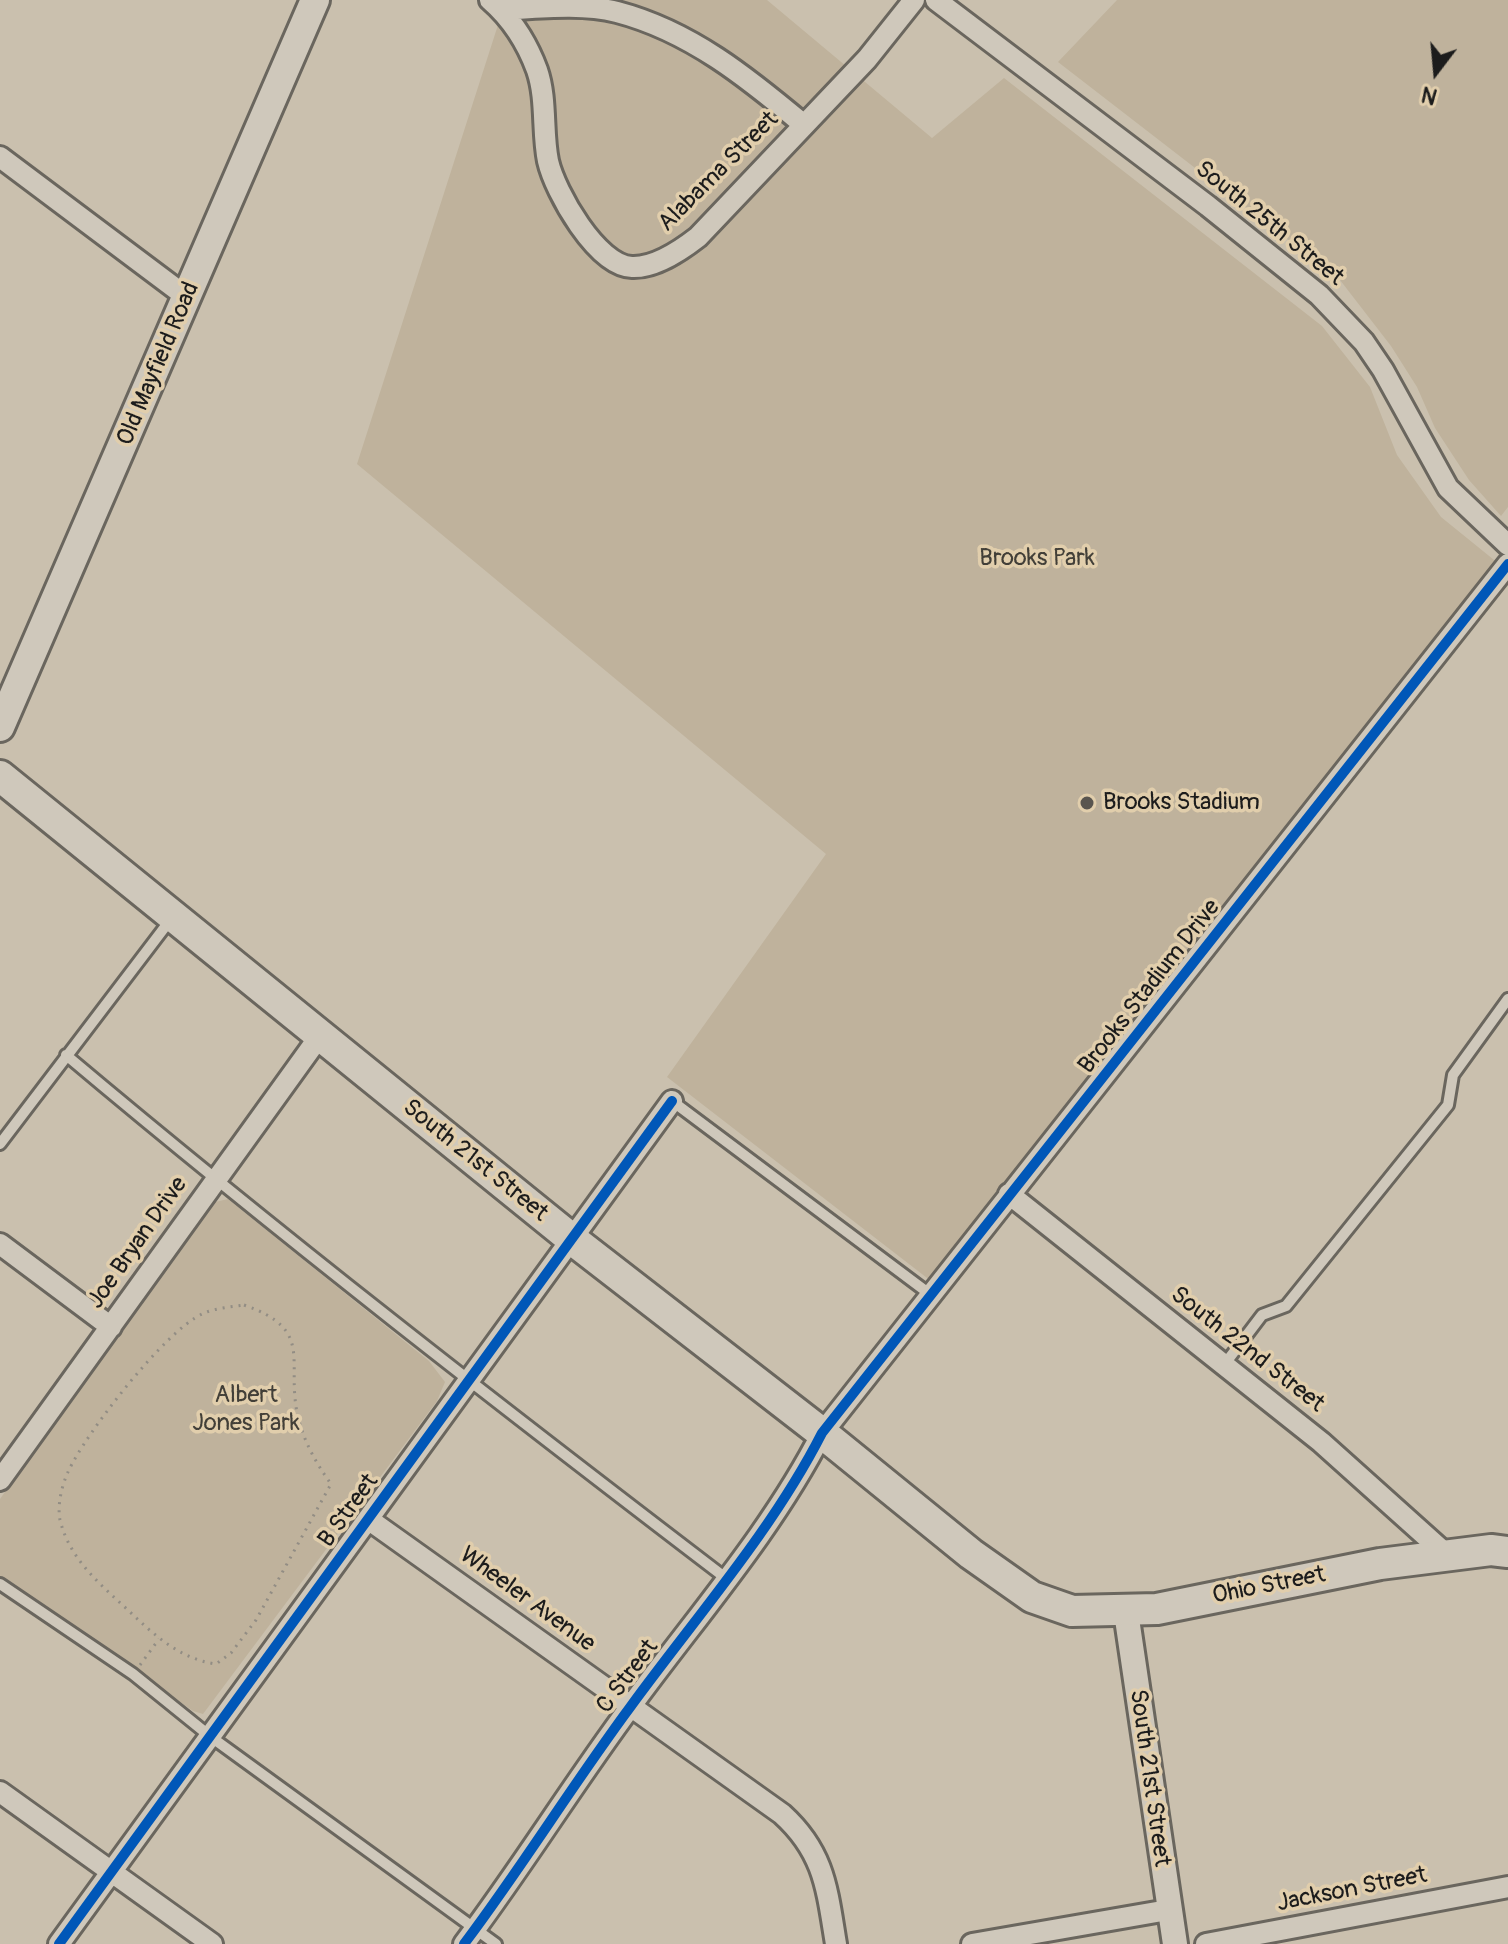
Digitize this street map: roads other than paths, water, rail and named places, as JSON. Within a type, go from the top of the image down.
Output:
[{"type":"main road","name":"Old Mayfield Road","points":[[0,727],[315,0]]},
{"type":"main road","name":"South 21st Street","points":[[0,776],[573,1240],[822,1433],[971,1554],[1032,1597]]},
{"type":"main road","name":"Ohio Street","points":[[1032,1597],[1072,1611],[1126,1612],[1447,1555],[1502,1550]]},
{"type":"street","name":"Alabama Street","points":[[496,5],[523,38],[538,73],[548,163],[555,184],[575,219],[610,261],[632,267],[667,258],[683,249],[733,202],[867,59],[914,0]]},
{"type":"street","name":"South 25th Street","points":[[936,0],[1208,206],[1327,302],[1364,342],[1383,370],[1418,440],[1448,488],[1508,545]]},
{"type":"street","points":[[496,5],[616,12],[655,25],[713,52],[804,125]]},
{"type":"street","points":[[0,157],[188,298]]},
{"type":"street","name":"Brooks Stadium Drive","points":[[822,1433],[1508,564]]},
{"type":"street","name":"Joe Bryan Drive","points":[[0,1480],[319,1037]]},
{"type":"street","name":"B Street","points":[[59,1944],[113,1874],[672,1101]]},
{"type":"street","name":"South 22nd Street","points":[[1009,1194],[1360,1474],[1447,1555]]},
{"type":"street","points":[[0,1244],[111,1327]]},
{"type":"street","name":"C Street","points":[[469,1937],[630,1707],[727,1579],[810,1458],[822,1433]]},
{"type":"street","name":"Wheeler Avenue","points":[[368,1519],[782,1814],[812,1847],[821,1867],[836,1944]]},
{"type":"street","name":"South 21st Street","points":[[1126,1612],[1175,1944]]},
{"type":"street","points":[[0,1792],[212,1944]]},
{"type":"street","name":"Jackson Street","points":[[1206,1944],[1508,1887]]},
{"type":"street","points":[[972,1944],[1168,1910]]},
{"type":"lane","points":[[0,1144],[172,917]]},
{"type":"lane","points":[[1224,1365],[1262,1315],[1286,1306],[1448,1105],[1453,1075],[1508,999]]},
{"type":"lane","points":[[66,1055],[215,1180],[469,1381],[727,1579]]},
{"type":"lane","points":[[672,1101],[931,1295]]},
{"type":"lane","points":[[0,1584],[133,1674],[469,1937],[496,1944]]},
{"type":"place","name":"Brooks Stadium","points":[[1087,803]]},
{"type":"park label","name":"Brooks Park","points":[[1037,559]]},
{"type":"park label","name":"Albert Jones Park","points":[[246,1410]]}]
